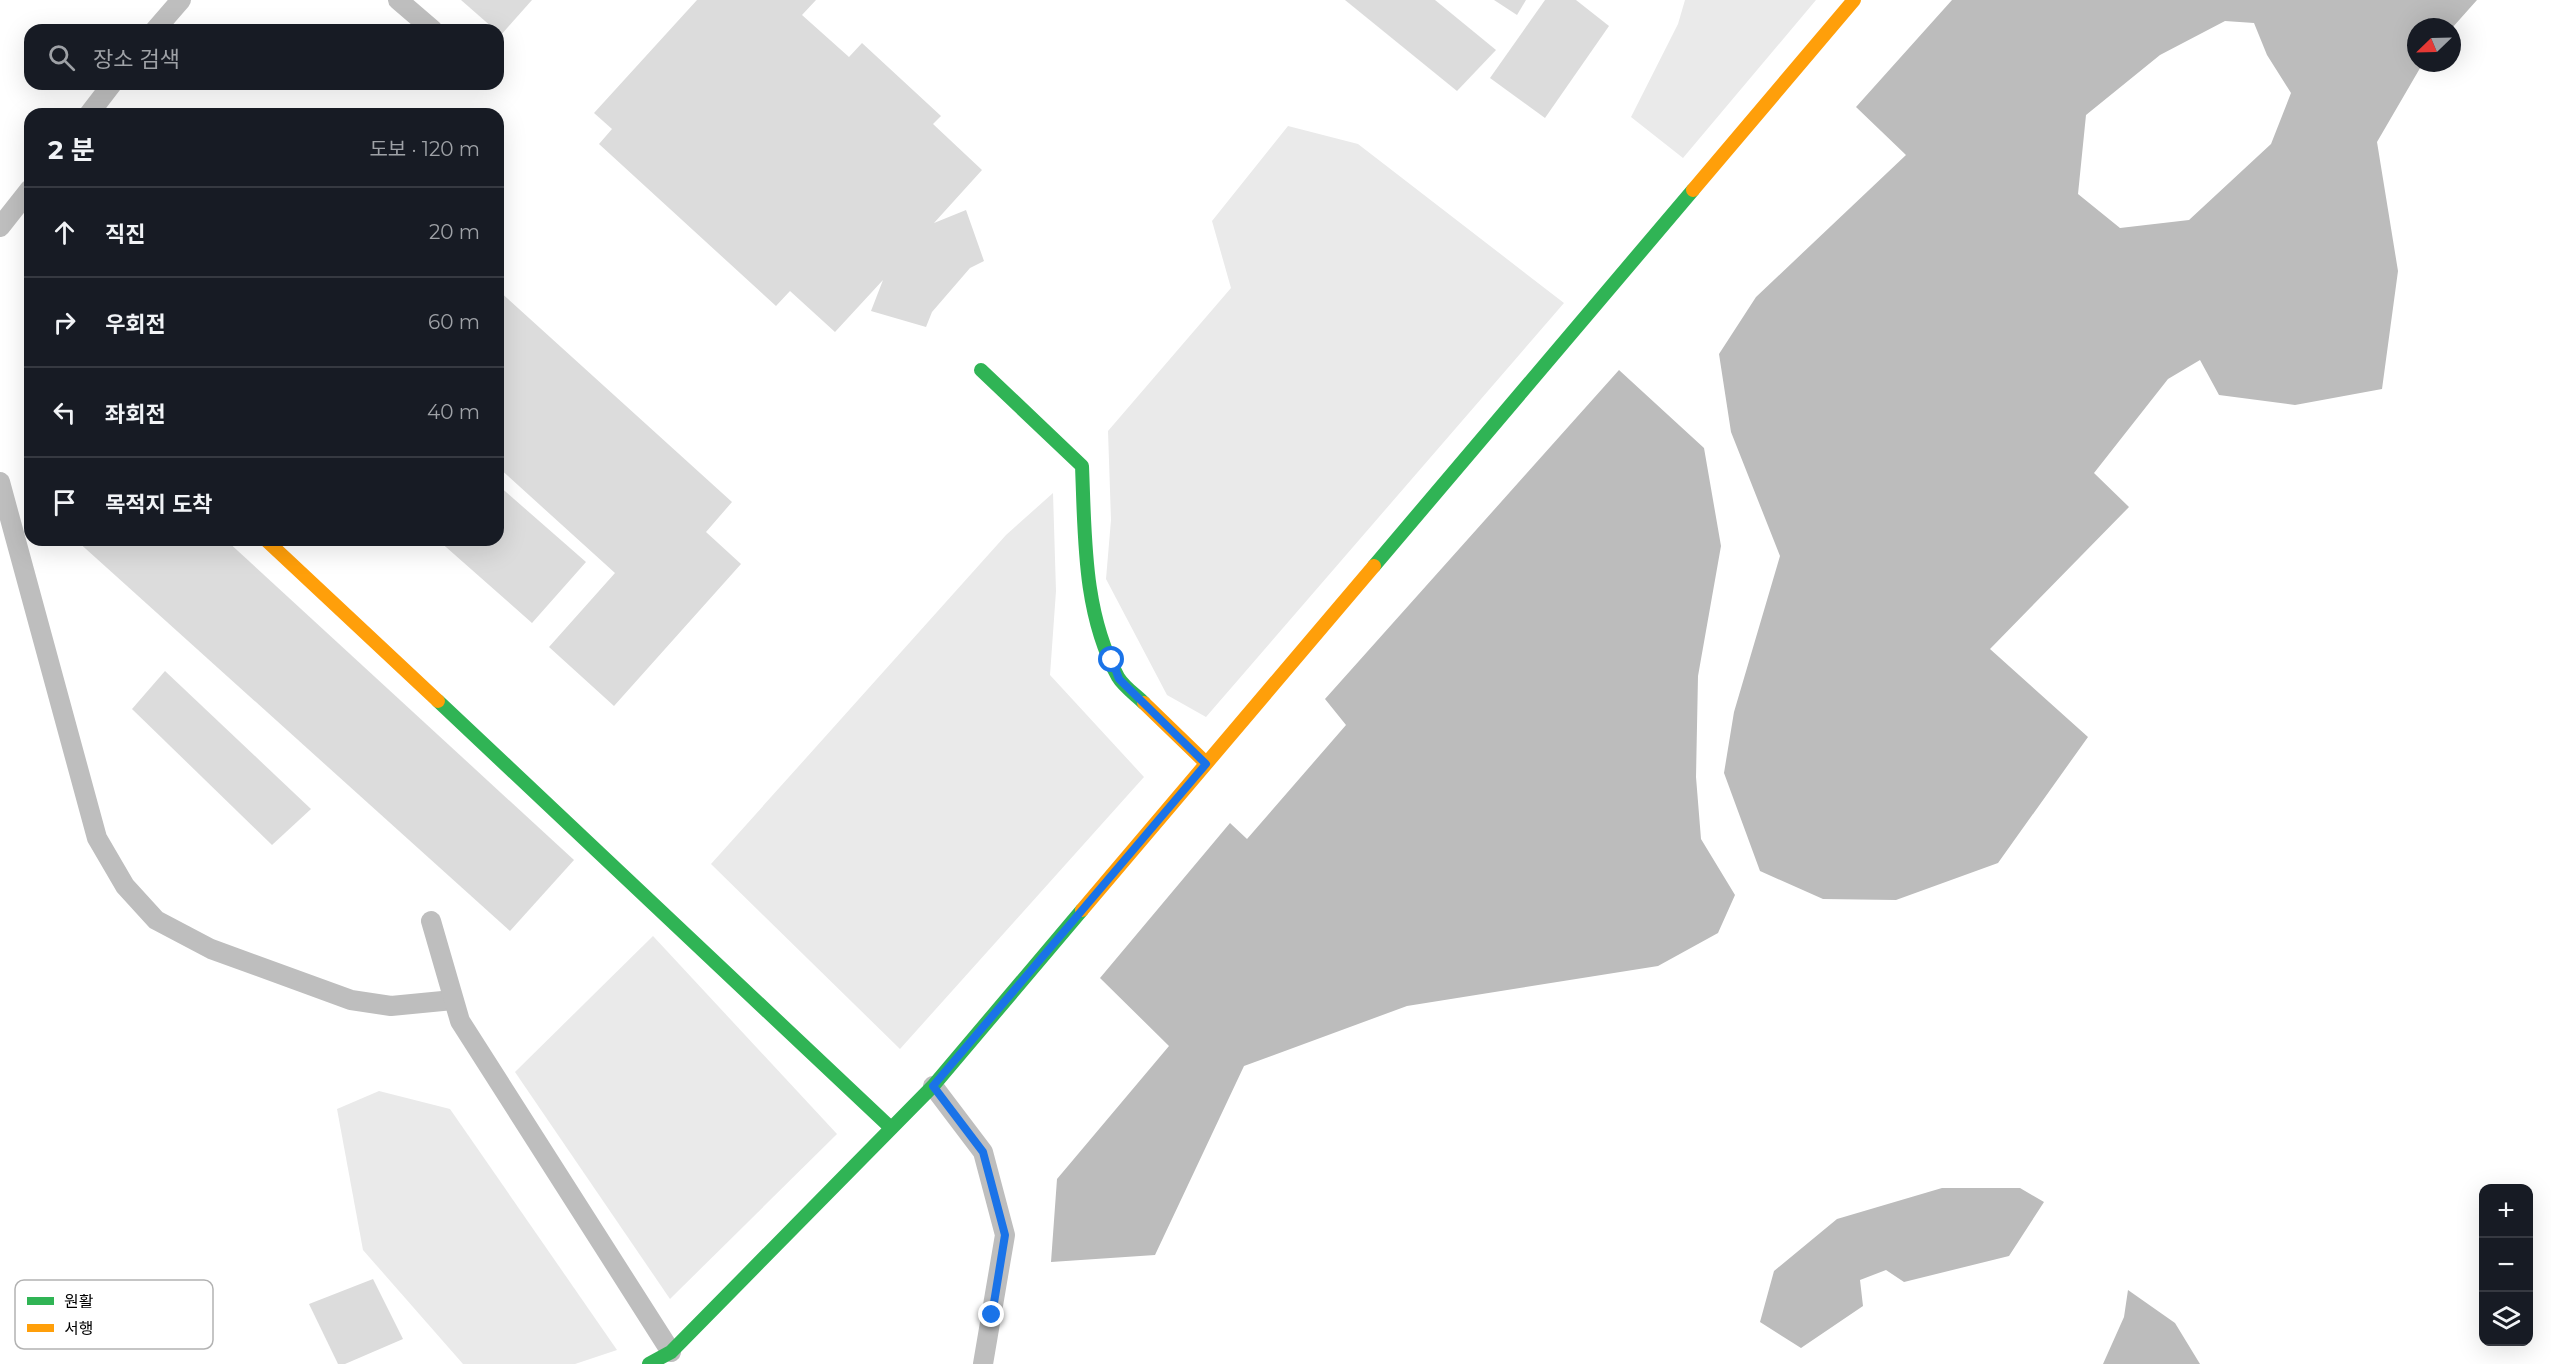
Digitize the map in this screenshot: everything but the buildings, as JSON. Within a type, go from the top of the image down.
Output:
[{"type":"street","points":[[649,1364],[671,1352],[933,1086],[1854,0]]},
{"type":"street","points":[[981,370],[1083,466],[1087,573],[1097,624],[1119,679],[1206,764]]},
{"type":"street","points":[[272,546],[891,1128]]},
{"type":"lane","points":[[160,24],[181,0]]},
{"type":"lane","points":[[398,0],[427,24]]},
{"type":"lane","points":[[94,108],[107,90]]},
{"type":"lane","points":[[0,227],[24,197]]},
{"type":"lane","points":[[0,482],[97,838],[125,886],[156,920],[202,944],[351,1000],[391,1006],[453,1000]]},
{"type":"lane","points":[[430,921],[460,1021],[671,1352]]},
{"type":"lane","points":[[933,1086],[983,1152],[1005,1235],[983,1364]]},
{"type":"shaded area","points":[[1685,0],[1816,0],[1683,158],[1631,117],[1678,24]]},
{"type":"shaded area","points":[[1952,0],[2477,0],[2461,18],[2407,18],[2407,72],[2418,72],[2377,142],[2398,271],[2382,389],[2295,405],[2219,395],[2200,360],[2168,379],[2094,473],[2129,507],[1990,649],[2088,737],[1998,863],[1896,900],[1823,899],[1760,871],[1724,773],[1734,712],[1780,556],[1731,432],[1719,354],[1756,297],[1906,155],[1856,107]],"holes":[[[2225,21],[2254,23],[2267,55],[2291,93],[2271,144],[2189,220],[2120,228],[2078,194],[2086,115],[2160,55]]]},
{"type":"shaded area","points":[[1288,126],[1358,144],[1564,303],[1206,717],[1167,695],[1106,579],[1111,520],[1108,431],[1231,288],[1212,221]]},
{"type":"shaded area","points":[[1619,370],[1704,448],[1721,546],[1698,676],[1696,777],[1701,839],[1735,895],[1718,933],[1658,966],[1407,1006],[1244,1066],[1155,1255],[1051,1262],[1057,1179],[1169,1046],[1100,978],[1230,823],[1247,839],[1346,725],[1325,699]]},
{"type":"shaded area","points":[[1053,493],[1056,591],[1050,675],[1144,777],[900,1049],[711,864],[1006,535]]},
{"type":"shaded area","points":[[653,936],[837,1134],[670,1299],[515,1072]]},
{"type":"shaded area","points":[[379,1091],[450,1109],[617,1350],[575,1364],[463,1364],[363,1250],[337,1109]]},
{"type":"shaded area","points":[[1942,1188],[2020,1188],[2044,1202],[2009,1256],[1904,1282],[1886,1270],[1860,1280],[1863,1306],[1801,1348],[1760,1322],[1774,1271],[1837,1219]]},
{"type":"shaded area","points":[[2128,1290],[2175,1323],[2200,1364],[2103,1364],[2124,1317]]},
{"type":"traffic: fast","points":[[1374,566],[1693,190]]},
{"type":"traffic: fast","points":[[981,370],[1082,466],[1085,547],[1098,627],[1118,677],[1144,703]]},
{"type":"traffic: fast","points":[[438,701],[891,1128]]},
{"type":"traffic: fast","points":[[649,1364],[671,1352],[933,1086],[1082,910]]},
{"type":"traffic: slow","points":[[1693,190],[1854,0]]},
{"type":"traffic: slow","points":[[272,546],[438,701]]},
{"type":"traffic: slow","points":[[1082,910],[1374,566]]},
{"type":"traffic: slow","points":[[1144,703],[1206,763]]},
{"type":"route","points":[[992,1315],[1005,1235],[983,1152],[933,1086],[1206,764],[1119,679],[1112,660]]}]
